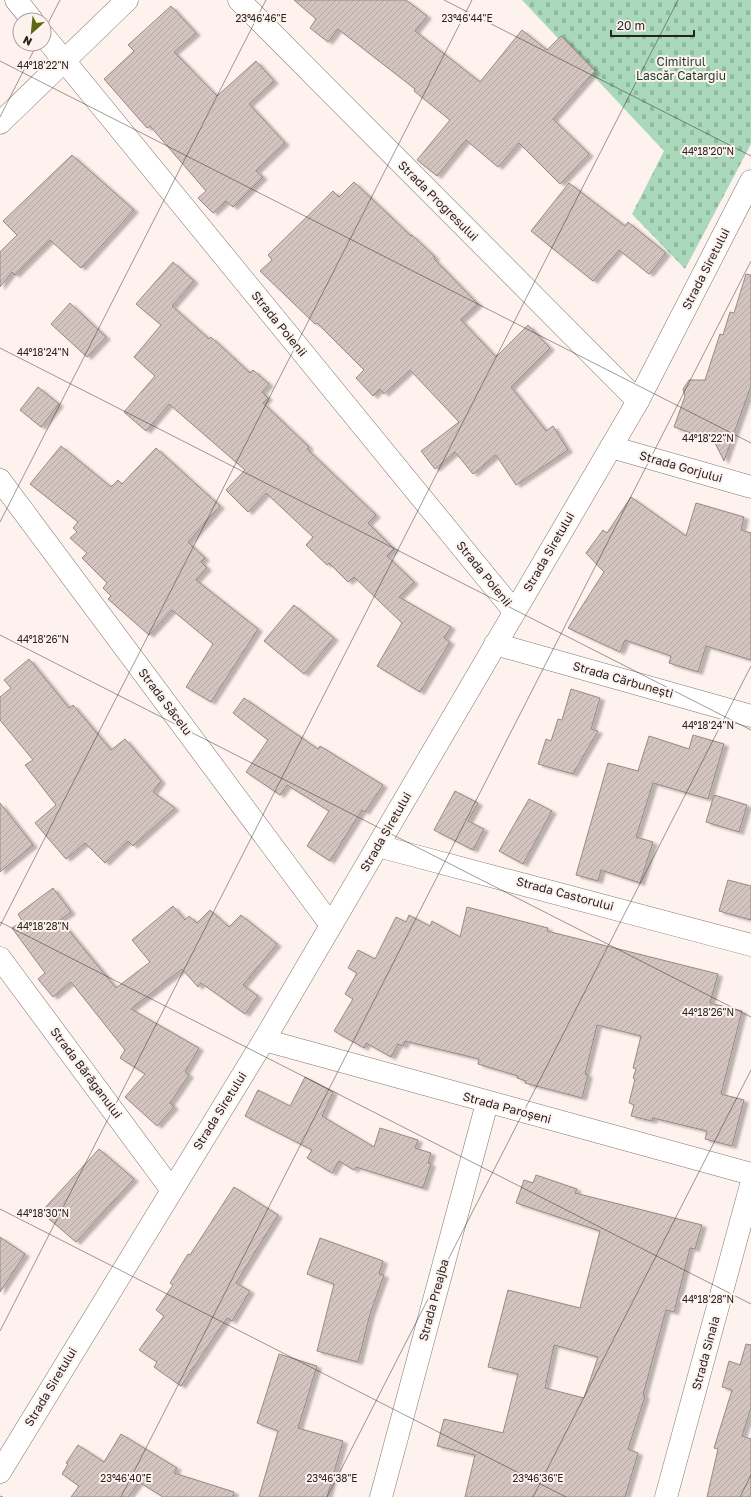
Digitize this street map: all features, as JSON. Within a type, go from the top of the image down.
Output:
[{"type":"street","points":[[16,0],[26,12]]},
{"type":"street","points":[[0,123],[127,0]]},
{"type":"street","name":"Strada Progresului","points":[[239,0],[638,402]]},
{"type":"street","name":"Strada Poienii","points":[[52,46],[514,611]]},
{"type":"street","name":"Strada Siretului","points":[[3,1460],[264,1040],[514,611],[638,402],[751,181]]},
{"type":"street","name":"Strada Gorjului","points":[[611,447],[751,487]]},
{"type":"street","name":"Strada Săcelu","points":[[0,480],[331,924]]},
{"type":"street","name":"Strada Cărbunești","points":[[495,644],[751,716]]},
{"type":"street","name":"Strada Castorului","points":[[378,846],[751,945]]},
{"type":"street","name":"Strada Bărăganului","points":[[0,958],[171,1189]]},
{"type":"street","name":"Strada Paroșeni","points":[[264,1040],[487,1103],[751,1174]]},
{"type":"street","name":"Strada Preajba","points":[[381,1497],[487,1103]]},
{"type":"street","name":"Strada Sinaia","points":[[666,1497],[751,1185]]},
{"type":"green space","name":"Cimitirul Lascăr Catargiu","points":[[522,0],[751,0],[751,144],[685,269],[632,214],[664,151]]},
{"type":"building","points":[[294,0],[406,0],[427,16],[415,31],[480,82],[522,30],[547,50],[561,36],[595,71],[553,119],[589,154],[560,184],[519,143],[498,167],[466,140],[437,176],[417,160],[450,120],[414,91],[415,89],[338,29],[328,42],[310,28],[316,19]]},
{"type":"building","points":[[171,6],[196,33],[174,52],[217,96],[256,61],[274,81],[249,104],[285,143],[256,171],[263,177],[233,207],[226,201],[213,213],[198,198],[206,191],[150,126],[147,128],[104,79],[134,51],[128,45]]},
{"type":"building","points":[[72,155],[134,210],[81,268],[50,240],[15,275],[12,272],[0,287],[0,252],[17,235],[3,221]]},
{"type":"building","points":[[354,182],[435,257],[434,259],[478,304],[461,320],[496,357],[528,325],[550,348],[511,387],[546,431],[553,426],[568,450],[516,485],[496,455],[473,474],[455,452],[435,469],[421,451],[459,422],[410,370],[384,394],[380,389],[373,396],[356,378],[364,370],[317,323],[315,324],[260,271],[272,260],[268,255],[333,191],[339,197]]},
{"type":"building","points":[[569,183],[625,226],[628,222],[666,253],[649,274],[619,250],[593,281],[531,231]]},
{"type":"building","points":[[173,262],[194,281],[172,306],[209,339],[211,337],[250,373],[253,370],[269,384],[262,392],[268,398],[263,403],[309,447],[307,449],[376,515],[368,523],[394,549],[387,556],[414,582],[399,597],[451,627],[444,638],[450,642],[420,692],[377,666],[402,623],[354,577],[348,582],[329,563],[327,565],[306,545],[313,537],[266,493],[248,512],[226,490],[245,470],[169,404],[146,431],[124,412],[155,376],[134,357],[161,325],[136,304]]},
{"type":"building","points":[[746,274],[751,275],[751,386],[724,461],[714,441],[674,427],[685,396],[683,389],[689,380],[705,380],[720,334],[723,335],[730,312],[734,313]]},
{"type":"building","points":[[70,303],[106,337],[87,357],[51,324]]},
{"type":"building","points":[[38,387],[59,404],[41,427],[20,410]]},
{"type":"building","points":[[61,446],[111,487],[118,480],[122,484],[156,448],[220,506],[188,542],[205,558],[201,562],[207,568],[196,580],[258,629],[211,702],[186,687],[213,644],[172,610],[149,635],[108,599],[111,596],[103,588],[107,583],[82,558],[87,553],[70,538],[77,532],[73,528],[78,522],[30,484]]},
{"type":"building","points":[[631,497],[686,536],[696,503],[744,517],[741,530],[751,533],[751,660],[706,646],[698,672],[669,663],[671,656],[625,640],[620,652],[568,628],[604,572],[586,553],[603,530],[607,533]]},
{"type":"building","points":[[294,605],[334,638],[304,674],[264,641]]},
{"type":"building","points":[[29,659],[69,708],[73,705],[111,750],[125,739],[161,781],[153,792],[175,808],[133,846],[128,841],[105,863],[85,843],[66,859],[35,823],[56,805],[25,765],[33,760],[0,720],[0,697],[11,688],[4,680]]},
{"type":"building","points":[[571,689],[600,698],[591,729],[598,731],[573,774],[538,764],[546,739],[551,741],[558,719],[562,720]]},
{"type":"building","points":[[244,698],[318,749],[320,746],[383,785],[365,812],[362,810],[330,861],[307,846],[329,811],[287,785],[280,795],[246,772],[268,740],[233,713]]},
{"type":"building","points":[[693,735],[724,744],[708,799],[653,783],[636,837],[653,842],[640,883],[601,870],[598,881],[576,875],[608,763],[638,771],[649,736],[689,749]]},
{"type":"building","points":[[455,791],[478,803],[468,821],[484,829],[473,850],[434,830]]},
{"type":"building","points":[[714,795],[747,805],[739,832],[706,822]]},
{"type":"building","points":[[529,799],[552,811],[523,864],[499,851]]},
{"type":"building","points":[[0,803],[33,845],[0,872]]},
{"type":"building","points":[[728,880],[751,886],[751,920],[719,911]]},
{"type":"building","points":[[53,888],[71,912],[60,920],[116,988],[150,962],[132,940],[173,906],[185,920],[189,916],[197,923],[210,910],[229,927],[241,915],[277,944],[243,985],[258,996],[245,1014],[201,983],[198,987],[182,969],[131,1009],[199,1048],[185,1072],[189,1075],[170,1103],[174,1107],[157,1126],[125,1097],[145,1074],[120,1058],[125,1050],[71,982],[53,997],[38,979],[45,973],[12,928],[22,921],[18,914]]},
{"type":"building","points":[[467,907],[548,928],[547,931],[718,974],[710,1003],[742,1011],[721,1094],[744,1100],[732,1146],[705,1139],[707,1131],[653,1118],[652,1121],[631,1116],[634,1105],[629,1103],[636,1069],[633,1068],[641,1036],[597,1025],[585,1074],[588,1075],[582,1098],[525,1083],[526,1081],[517,1078],[518,1076],[478,1064],[479,1059],[405,1041],[403,1046],[398,1044],[391,1057],[366,1043],[364,1048],[334,1031],[353,999],[345,994],[357,973],[348,968],[358,950],[375,959],[396,917],[406,922],[409,915],[430,926],[432,921],[460,937]]},
{"type":"building","points":[[305,1077],[333,1092],[322,1116],[374,1147],[380,1128],[418,1140],[415,1148],[431,1153],[428,1163],[431,1164],[423,1188],[356,1167],[354,1170],[339,1161],[332,1173],[307,1158],[312,1150],[245,1116],[258,1090],[290,1106]]},
{"type":"building","points":[[99,1149],[134,1179],[76,1242],[41,1212]]},
{"type":"building","points":[[536,1175],[577,1189],[575,1193],[702,1225],[695,1249],[690,1248],[674,1312],[666,1310],[643,1395],[645,1396],[628,1449],[638,1453],[625,1497],[465,1497],[475,1455],[437,1446],[444,1419],[503,1433],[518,1374],[488,1367],[508,1290],[580,1308],[600,1231],[516,1203],[524,1180],[533,1183]],"holes":[[[554,1345],[598,1357],[584,1398],[545,1388]]]},
{"type":"building","points":[[234,1187],[278,1215],[236,1283],[250,1291],[232,1321],[227,1318],[181,1386],[154,1367],[157,1362],[139,1350],[164,1316],[156,1310],[173,1285],[170,1283]]},
{"type":"building","points":[[0,1237],[25,1254],[0,1292]]},
{"type":"building","points":[[320,1238],[383,1261],[379,1274],[384,1275],[370,1314],[358,1362],[317,1351],[334,1284],[307,1274]]},
{"type":"building","points":[[746,1344],[751,1345],[751,1408],[742,1436],[751,1439],[751,1497],[707,1497],[718,1449],[714,1448],[732,1390],[722,1387],[729,1361],[740,1365]]},
{"type":"building","points":[[279,1354],[317,1366],[298,1428],[343,1441],[327,1497],[259,1497],[278,1431],[257,1423]]},
{"type":"building","points":[[121,1434],[177,1468],[174,1473],[234,1492],[233,1497],[163,1497],[139,1482],[128,1497],[71,1497],[79,1486],[62,1474],[68,1464],[66,1463],[78,1445],[104,1462]]}]
